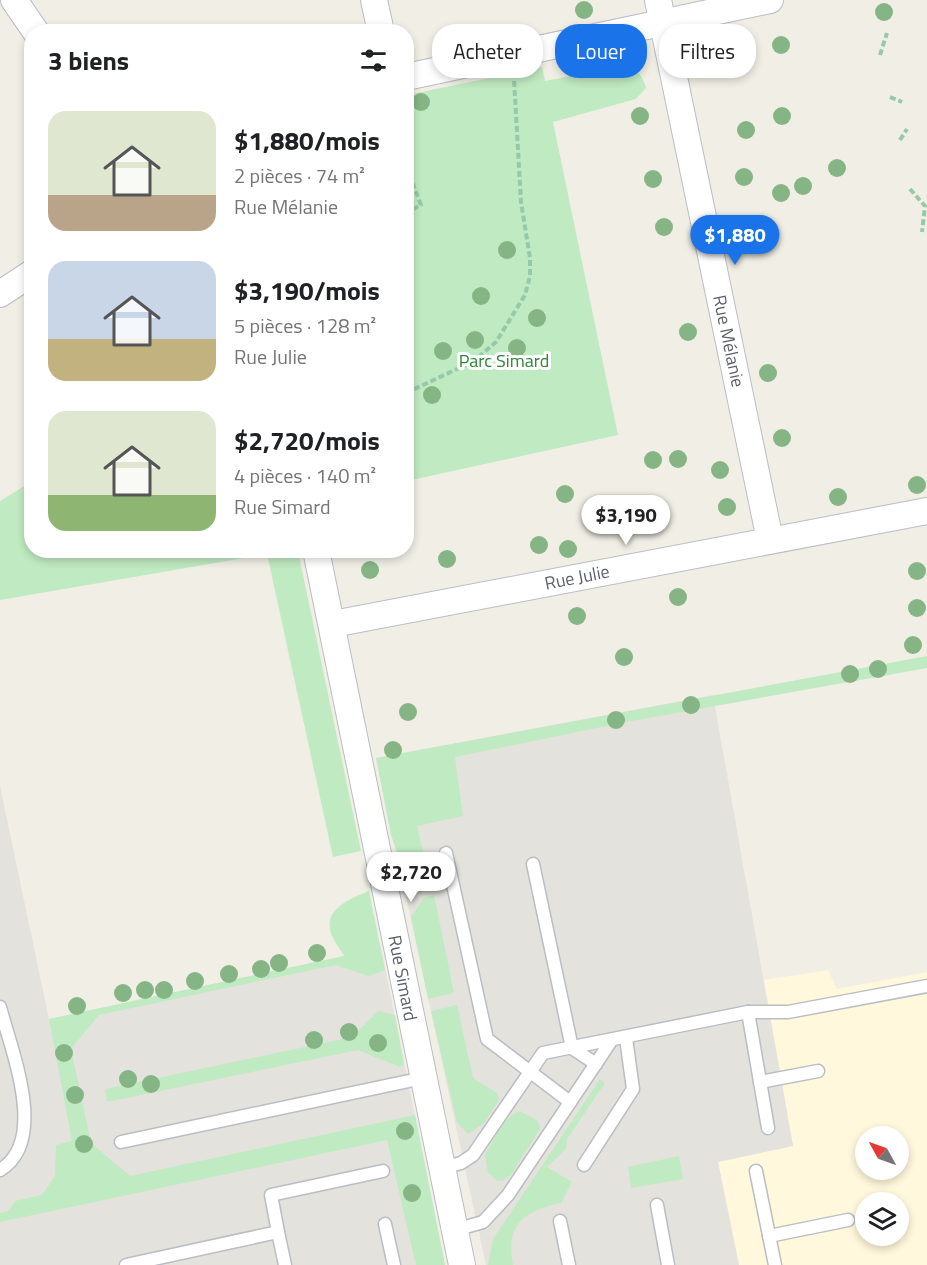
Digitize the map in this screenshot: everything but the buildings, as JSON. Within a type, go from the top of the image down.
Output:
[{"type":"street","points":[[14,0],[30,24]]},
{"type":"street","points":[[374,0],[379,24]]},
{"type":"street","points":[[414,75],[660,11],[770,0]]},
{"type":"street","name":"Rue Mélanie","points":[[660,11],[770,540]]},
{"type":"street","points":[[0,294],[24,278]]},
{"type":"street","name":"Rue Julie","points":[[333,624],[927,511]]},
{"type":"street","name":"Rue Simard","points":[[318,558],[462,1265]]},
{"type":"lane","points":[[446,853],[488,1039],[570,1102]]},
{"type":"lane","points":[[533,864],[572,1048],[596,1064]]},
{"type":"lane","points":[[442,1167],[461,1163],[473,1155],[543,1053],[748,1012],[788,1012],[927,986]]},
{"type":"lane","points":[[0,1007],[21,1092],[25,1122],[24,1139],[18,1154],[0,1170]]},
{"type":"lane","points":[[748,1012],[768,1128]]},
{"type":"lane","points":[[584,1165],[633,1089],[626,1038]]},
{"type":"lane","points":[[455,1230],[474,1226],[493,1213],[508,1195],[611,1041]]},
{"type":"lane","points":[[760,1082],[818,1071]]},
{"type":"lane","points":[[121,1142],[423,1078]]},
{"type":"lane","points":[[285,1265],[271,1195],[383,1171]]},
{"type":"lane","points":[[756,1171],[775,1265]]},
{"type":"lane","points":[[657,1205],[668,1265]]},
{"type":"lane","points":[[769,1236],[848,1220]]},
{"type":"lane","points":[[560,1221],[569,1265]]},
{"type":"lane","points":[[385,1224],[394,1265]]},
{"type":"lane","points":[[126,1265],[278,1232]]},
{"type":"path","points":[[880,54],[887,33]]},
{"type":"path","points":[[414,389],[474,362],[496,342],[525,295],[530,276],[530,258],[521,202],[514,87]]},
{"type":"path","points":[[890,97],[902,102]]},
{"type":"path","points":[[900,140],[907,129]]},
{"type":"path","points":[[414,187],[421,205],[414,209]]},
{"type":"path","points":[[910,189],[925,206],[922,232]]},
{"type":"shaded area","points":[[713,695],[793,1146],[718,1162],[739,1265],[486,1265],[376,758]]},
{"type":"shaded area","points":[[0,786],[49,1019],[344,956],[380,943],[445,1265],[0,1265]]},
{"type":"shaded area","points":[[828,970],[837,989],[927,972],[927,1265],[739,1265],[718,1162],[793,1146],[764,980]]},
{"type":"green space","name":"Parc Simard","points":[[543,72],[545,81],[560,78],[642,78],[646,88],[636,99],[553,122],[618,435],[414,479],[414,94],[489,78],[543,78]]},
{"type":"green space","points":[[24,486],[24,558],[244,558],[0,600],[0,501]]},
{"type":"green space","points":[[268,558],[299,558],[361,851],[333,857]]},
{"type":"green space","points":[[927,656],[927,668],[626,722],[455,757],[463,816],[417,826],[424,855],[400,861],[391,835],[376,758]]},
{"type":"green space","points":[[369,891],[385,970],[369,976],[335,965],[99,1015],[71,1049],[91,1143],[130,1176],[415,1115],[445,1265],[416,1265],[387,1140],[0,1222],[0,1213],[8,1211],[15,1201],[42,1195],[55,1176],[56,1145],[72,1141],[49,1019],[344,956],[332,936],[330,919],[339,906]]},
{"type":"green space","points":[[434,895],[454,993],[428,999],[411,917],[424,898]]},
{"type":"green space","points":[[457,1005],[473,1078],[497,1093],[499,1100],[484,1123],[468,1134],[457,1122],[431,1011]]},
{"type":"green space","points":[[378,1011],[395,1015],[404,1064],[400,1067],[358,1050],[107,1102],[105,1089],[352,1037]]},
{"type":"green space","points":[[600,1079],[605,1083],[567,1139],[566,1149],[547,1167],[572,1182],[561,1203],[537,1210],[520,1222],[512,1239],[513,1265],[488,1265],[493,1239]]},
{"type":"green space","points":[[520,1111],[538,1121],[540,1129],[511,1175],[505,1180],[497,1181],[488,1173],[485,1155],[504,1123]]},
{"type":"green space","points":[[679,1156],[683,1179],[631,1188],[628,1167]]}]
